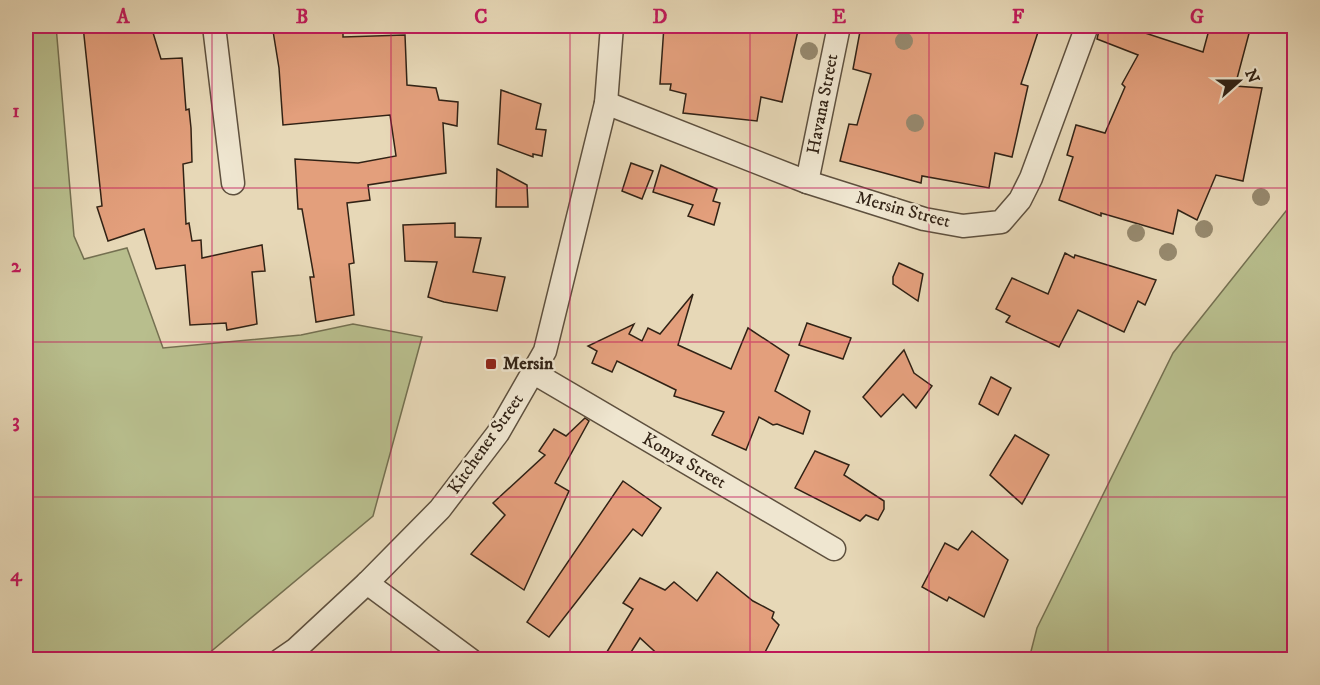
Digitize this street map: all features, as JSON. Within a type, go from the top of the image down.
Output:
[{"type":"street","points":[[214,26],[233,183]]},
{"type":"street","name":"Kitchener Street","points":[[280,660],[297,649],[367,583],[440,509],[498,433],[534,373],[545,351],[606,103],[612,26]]},
{"type":"street","name":"Havana Street","points":[[807,182],[839,26]]},
{"type":"street","name":"Mersin Street","points":[[606,103],[807,182],[924,219],[963,226],[1001,222],[1020,200],[1031,178],[1087,26]]},
{"type":"street","name":"Konya Street","points":[[534,373],[834,549]]},
{"type":"street","points":[[367,583],[471,660]]},
{"type":"green space","points":[[26,26],[56,26],[74,236],[84,259],[127,248],[163,348],[301,335],[353,324],[422,337],[373,516],[202,659],[26,659]]},
{"type":"green space","points":[[1294,201],[1294,659],[1029,659],[1037,628],[1173,353]]},
{"type":"building","points":[[83,26],[151,26],[161,59],[182,58],[186,110],[189,109],[191,128],[192,162],[183,164],[186,224],[189,223],[192,241],[201,240],[202,258],[262,245],[265,271],[252,272],[257,324],[227,330],[226,323],[190,325],[185,265],[156,269],[144,229],[108,241],[97,207],[102,206]]},
{"type":"building","points":[[343,26],[343,37],[405,35],[407,85],[436,88],[439,100],[458,102],[457,126],[443,123],[446,173],[368,185],[370,200],[347,203],[354,263],[349,264],[354,315],[316,322],[310,277],[314,277],[302,209],[298,209],[295,159],[358,163],[396,156],[390,115],[283,125],[279,68],[273,31]]},
{"type":"building","points":[[664,26],[799,26],[782,102],[761,97],[757,121],[683,113],[686,94],[670,90],[671,84],[660,84]]},
{"type":"building","points":[[861,26],[1040,26],[1021,84],[1028,86],[1012,157],[995,153],[989,188],[922,176],[921,183],[840,161],[849,124],[857,125],[871,74],[853,69]]},
{"type":"building","points":[[1100,26],[1140,26],[1139,31],[1203,52],[1210,26],[1251,26],[1235,86],[1262,88],[1243,181],[1216,175],[1197,220],[1178,210],[1173,234],[1101,213],[1101,216],[1059,200],[1073,157],[1067,155],[1076,125],[1105,133],[1125,87],[1122,84],[1138,55],[1097,39]]},
{"type":"building","points":[[501,90],[541,104],[536,129],[546,130],[542,156],[533,154],[533,157],[498,144]]},
{"type":"building","points":[[631,163],[653,171],[642,199],[622,191]]},
{"type":"building","points":[[661,165],[717,189],[713,201],[720,203],[714,225],[688,216],[693,205],[653,192]]},
{"type":"building","points":[[497,169],[527,185],[528,207],[496,207]]},
{"type":"building","points":[[455,223],[455,237],[481,238],[473,272],[505,277],[497,311],[428,297],[437,262],[405,261],[403,225]]},
{"type":"building","points":[[1065,253],[1074,258],[1075,255],[1156,280],[1145,305],[1138,301],[1124,332],[1078,310],[1059,347],[1006,322],[1010,316],[996,309],[1012,278],[1048,294]]},
{"type":"building","points":[[899,263],[923,274],[918,301],[893,284],[893,277]]},
{"type":"building","points":[[693,294],[678,345],[731,369],[748,328],[789,355],[775,391],[810,411],[803,434],[777,424],[773,425],[759,417],[746,450],[712,435],[724,412],[674,396],[676,390],[617,361],[612,372],[592,363],[597,351],[588,346],[634,324],[629,334],[642,341],[648,328],[660,334]]},
{"type":"building","points":[[807,323],[851,338],[843,359],[799,345]]},
{"type":"building","points":[[904,350],[914,373],[932,386],[916,408],[903,394],[881,417],[863,397]]},
{"type":"building","points":[[991,377],[1011,388],[998,415],[979,404]]},
{"type":"building","points":[[585,418],[589,421],[555,483],[569,491],[524,590],[471,554],[505,515],[493,503],[545,455],[539,451],[554,429],[566,436]]},
{"type":"building","points":[[1015,435],[1049,455],[1022,504],[990,475]]},
{"type":"building","points":[[815,451],[849,465],[844,475],[884,501],[884,509],[878,520],[866,515],[860,521],[795,488]]},
{"type":"building","points":[[623,481],[661,508],[642,536],[633,529],[549,637],[527,622]]},
{"type":"building","points":[[972,531],[1008,560],[984,617],[949,597],[947,601],[922,587],[945,543],[958,550]]},
{"type":"building","points":[[717,572],[753,601],[774,612],[772,618],[779,625],[761,660],[664,660],[640,638],[626,660],[602,660],[633,609],[623,603],[640,578],[665,590],[674,582],[697,601]]},
{"type":"place","name":"Mersin","points":[[491,364]]}]
